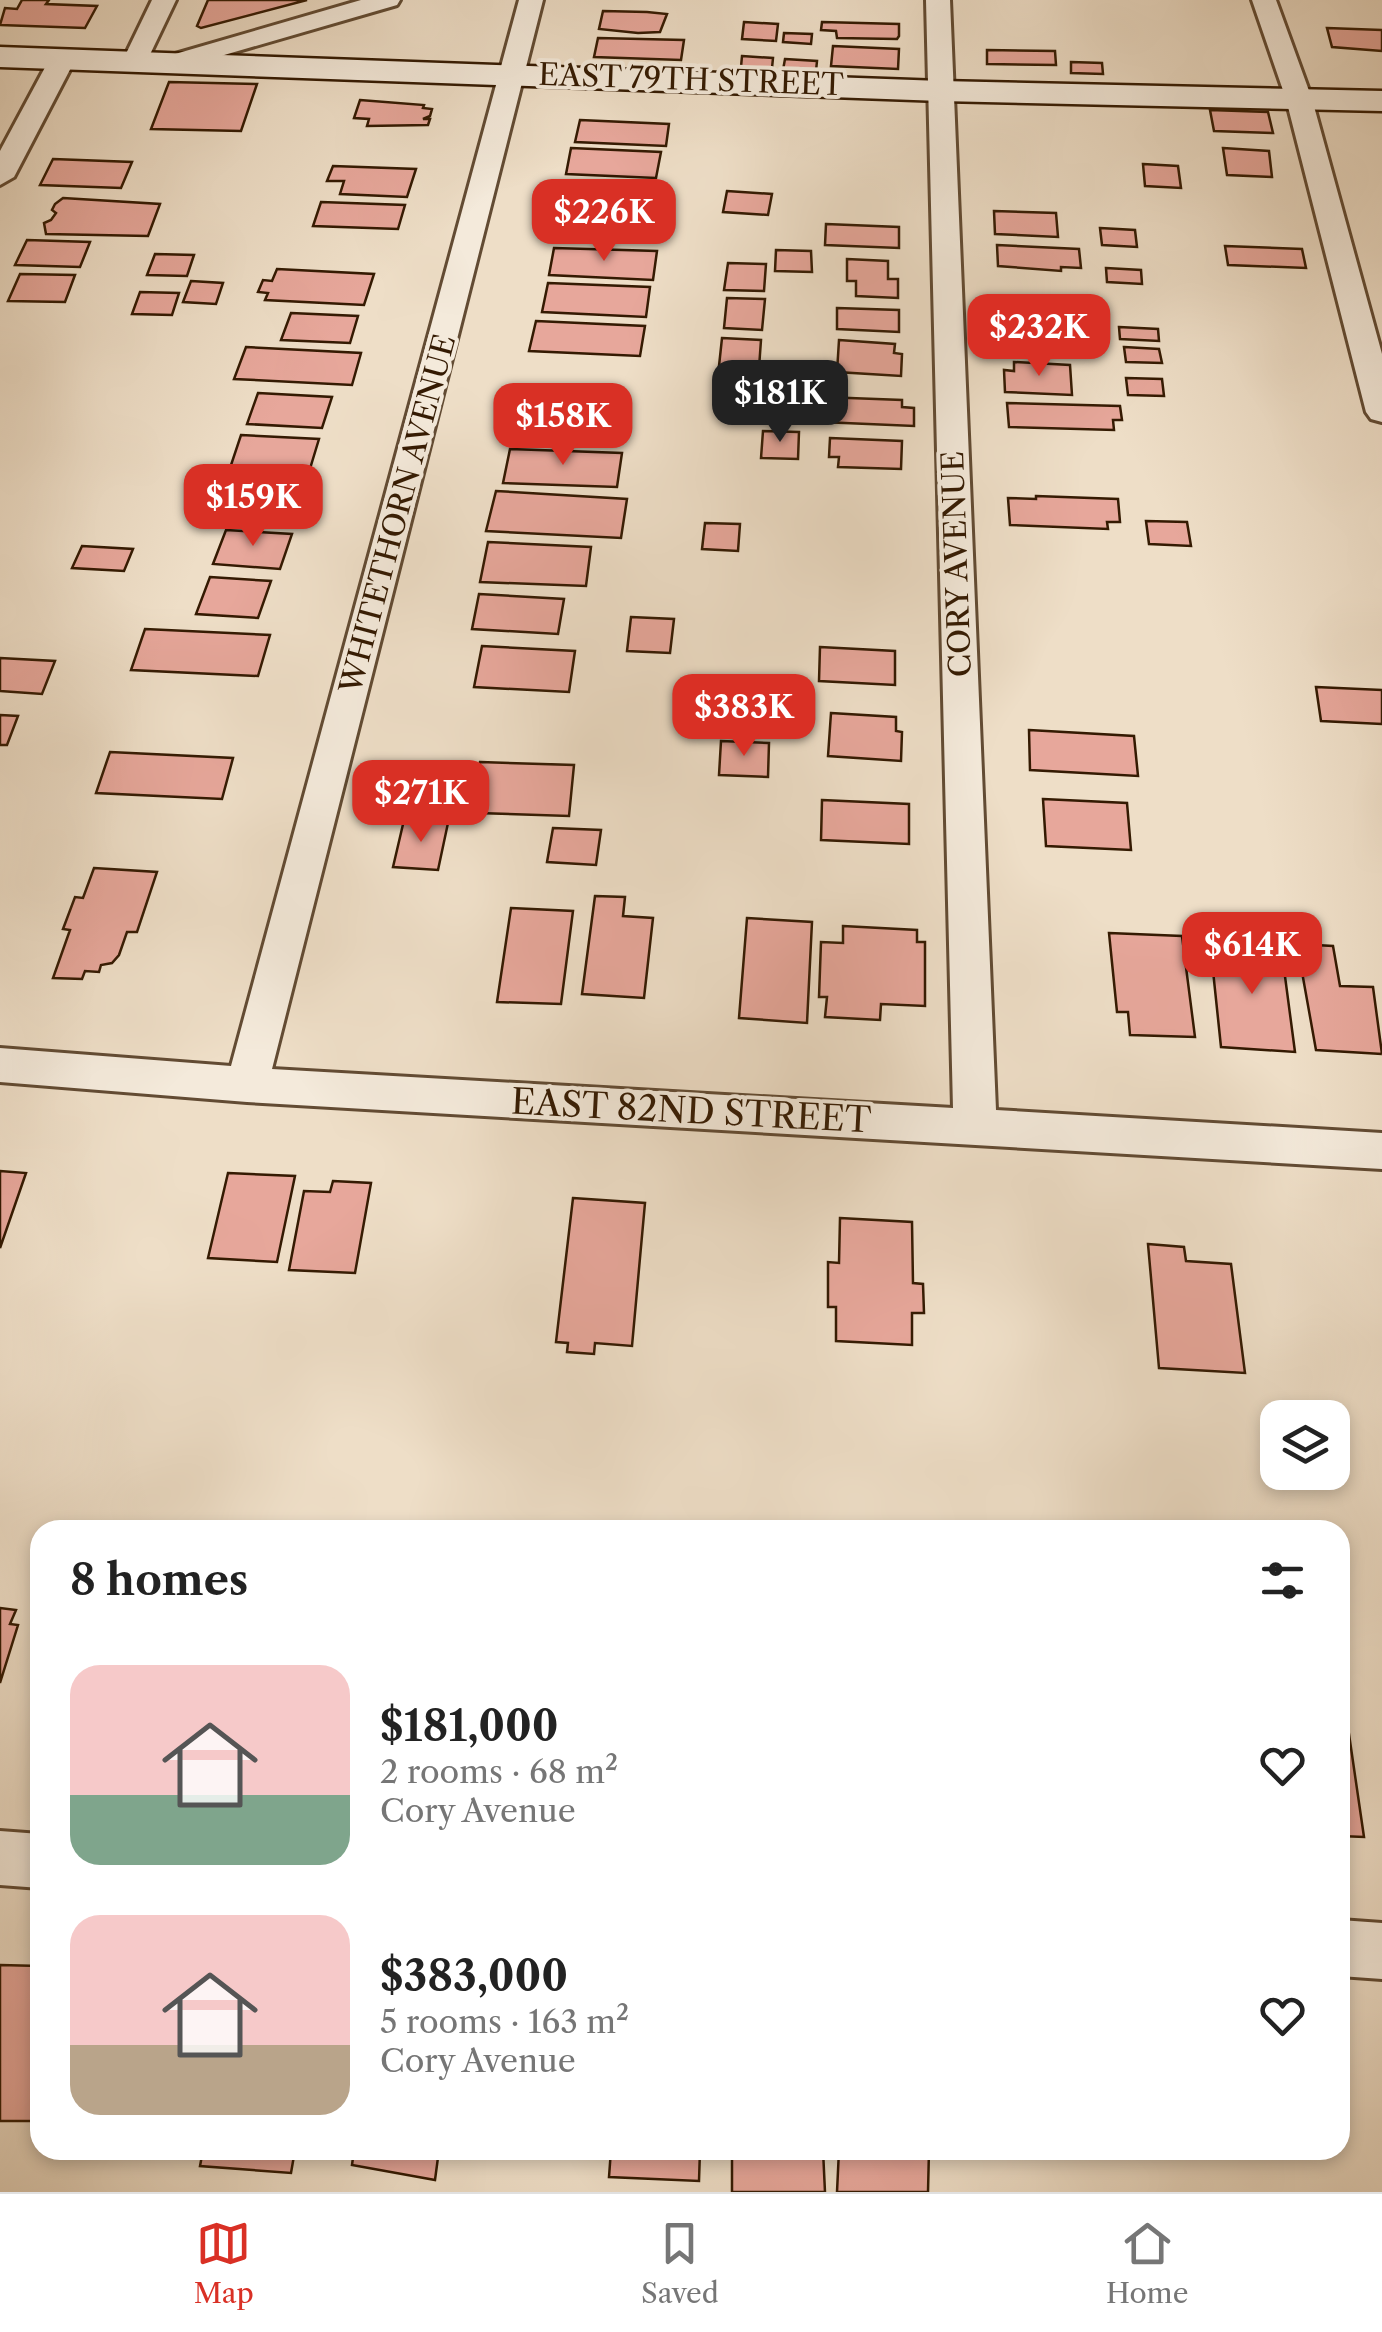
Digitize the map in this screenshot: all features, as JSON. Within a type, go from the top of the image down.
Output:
[{"type":"main road","name":"EAST 79TH STREET","points":[[0,57],[513,72],[942,91],[1382,101]]},
{"type":"street","points":[[164,0],[151,63],[388,0]]},
{"type":"street","name":"WHITETHORN AVENUE","points":[[247,1085],[531,0]]},
{"type":"street","name":"CORY AVENUE","points":[[938,0],[976,1127]]},
{"type":"street","points":[[1264,0],[1299,99],[1382,412]]},
{"type":"street","points":[[0,177],[62,60]]},
{"type":"street","name":"EAST 82ND STREET","points":[[0,1065],[247,1085],[1382,1151]]},
{"type":"street","points":[[0,1858],[30,1860]]},
{"type":"street","points":[[1350,1949],[1382,1951]]},
{"type":"building","points":[[22,0],[97,6],[85,28],[0,25],[5,8],[17,9]]},
{"type":"building","points":[[208,0],[307,0],[201,28],[197,26]]},
{"type":"building","points":[[603,11],[667,14],[660,32],[638,33],[599,29]]},
{"type":"building","points":[[744,22],[778,24],[776,41],[742,39]]},
{"type":"building","points":[[822,22],[899,24],[899,36],[837,38],[836,31],[821,30]]},
{"type":"building","points":[[1327,28],[1382,30],[1382,51],[1332,47]]},
{"type":"building","points":[[784,33],[812,34],[811,44],[783,42]]},
{"type":"building","points":[[598,38],[684,40],[681,60],[594,57]]},
{"type":"building","points":[[833,46],[899,49],[898,69],[831,66]]},
{"type":"building","points":[[987,50],[1055,51],[1056,65],[987,64]]},
{"type":"building","points":[[742,56],[773,58],[772,68],[741,67]]},
{"type":"building","points":[[785,59],[817,61],[816,71],[783,70]]},
{"type":"building","points":[[1071,62],[1102,63],[1103,74],[1071,73]]},
{"type":"building","points":[[169,82],[257,84],[241,131],[151,129]]},
{"type":"building","points":[[360,100],[432,109],[430,116],[423,119],[430,119],[428,125],[367,126],[369,119],[354,118]]},
{"type":"building","points":[[1210,110],[1268,112],[1273,133],[1214,131]]},
{"type":"building","points":[[580,120],[669,124],[666,146],[575,142]]},
{"type":"building","points":[[571,148],[661,152],[656,178],[566,174]]},
{"type":"building","points":[[1223,148],[1269,151],[1272,177],[1227,175]]},
{"type":"building","points":[[53,159],[132,162],[121,188],[40,185]]},
{"type":"building","points":[[1143,164],[1178,166],[1181,188],[1145,186]]},
{"type":"building","points":[[333,166],[416,169],[407,197],[340,194],[344,181],[327,181]]},
{"type":"building","points":[[569,181],[644,185],[639,210],[562,206]]},
{"type":"building","points":[[727,191],[772,194],[768,215],[723,212]]},
{"type":"building","points":[[63,198],[160,204],[148,236],[46,234],[44,223],[51,220],[56,213],[52,210],[55,204]]},
{"type":"building","points":[[321,202],[405,205],[398,229],[313,226]]},
{"type":"building","points":[[994,211],[1056,213],[1058,237],[995,234]]},
{"type":"building","points":[[571,214],[632,217],[629,241],[566,238]]},
{"type":"building","points":[[826,224],[899,227],[899,248],[825,245]]},
{"type":"building","points":[[1100,228],[1135,230],[1137,247],[1102,245]]},
{"type":"building","points":[[27,240],[90,242],[80,267],[15,265]]},
{"type":"building","points":[[997,245],[1079,249],[1081,268],[1061,267],[1061,271],[998,266]]},
{"type":"building","points":[[1225,246],[1302,249],[1306,268],[1228,265]]},
{"type":"building","points":[[554,248],[657,251],[653,280],[549,275]]},
{"type":"building","points":[[776,250],[811,251],[812,272],[775,271]]},
{"type":"building","points":[[155,254],[194,255],[187,276],[147,275]]},
{"type":"building","points":[[847,259],[888,261],[888,279],[898,279],[898,298],[856,296],[856,281],[847,281]]},
{"type":"building","points":[[728,263],[766,264],[764,291],[724,290]]},
{"type":"building","points":[[1106,268],[1141,270],[1142,284],[1107,282]]},
{"type":"building","points":[[277,269],[374,274],[364,305],[265,300],[268,293],[258,292],[263,280],[272,281]]},
{"type":"building","points":[[20,274],[75,275],[65,302],[8,301]]},
{"type":"building","points":[[191,281],[223,283],[216,304],[183,302]]},
{"type":"building","points":[[548,283],[650,287],[646,317],[542,312]]},
{"type":"building","points":[[140,292],[179,293],[172,315],[132,314]]},
{"type":"building","points":[[727,298],[765,299],[762,330],[724,328]]},
{"type":"building","points":[[837,308],[899,310],[899,332],[837,329]]},
{"type":"building","points":[[291,313],[358,316],[350,343],[281,340]]},
{"type":"building","points":[[536,321],[645,326],[640,356],[529,351]]},
{"type":"building","points":[[1004,322],[1088,324],[1091,347],[1005,347]]},
{"type":"building","points":[[1119,327],[1158,329],[1159,341],[1120,339]]},
{"type":"building","points":[[722,338],[761,340],[759,368],[719,366]]},
{"type":"building","points":[[839,340],[895,344],[894,353],[902,354],[901,376],[837,372]]},
{"type":"building","points":[[246,347],[361,353],[352,385],[234,379]]},
{"type":"building","points":[[1124,347],[1159,349],[1162,363],[1126,362]]},
{"type":"building","points":[[1014,362],[1070,365],[1072,395],[1005,392],[1004,370],[1014,371]]},
{"type":"building","points":[[766,365],[797,366],[796,393],[764,392]]},
{"type":"building","points":[[1126,378],[1162,379],[1164,396],[1128,395]]},
{"type":"building","points":[[258,393],[332,397],[322,428],[247,424]]},
{"type":"building","points":[[823,397],[902,400],[902,407],[914,408],[914,426],[822,422]]},
{"type":"building","points":[[1007,403],[1120,406],[1122,420],[1113,420],[1114,430],[1009,427]]},
{"type":"building","points":[[520,406],[607,411],[600,442],[511,437]]},
{"type":"building","points":[[763,431],[799,432],[798,459],[761,458]]},
{"type":"building","points":[[241,435],[319,439],[309,472],[230,468]]},
{"type":"building","points":[[830,438],[902,441],[901,469],[838,467],[839,457],[829,457]]},
{"type":"building","points":[[510,449],[622,453],[617,487],[503,483]]},
{"type":"building","points":[[239,481],[300,485],[288,523],[225,519]]},
{"type":"building","points":[[496,491],[627,499],[621,538],[486,531]]},
{"type":"building","points":[[1008,498],[1118,499],[1120,522],[1107,522],[1108,529],[1010,525]]},
{"type":"building","points":[[1146,521],[1187,522],[1191,546],[1149,544]]},
{"type":"building","points":[[705,523],[740,524],[738,551],[702,549]]},
{"type":"building","points":[[226,530],[292,534],[280,569],[213,564]]},
{"type":"building","points":[[488,542],[591,547],[586,586],[480,582]]},
{"type":"building","points":[[82,546],[133,549],[124,571],[72,568]]},
{"type":"building","points":[[210,577],[271,581],[258,618],[196,614]]},
{"type":"building","points":[[479,594],[564,599],[558,634],[472,629]]},
{"type":"building","points":[[631,617],[674,619],[670,653],[627,651]]},
{"type":"building","points":[[145,629],[270,635],[258,676],[131,670]]},
{"type":"building","points":[[482,646],[575,651],[569,692],[474,687]]},
{"type":"building","points":[[820,647],[895,651],[895,685],[819,681]]},
{"type":"building","points":[[0,658],[55,661],[42,694],[0,691]]},
{"type":"building","points":[[1316,687],[1382,690],[1382,724],[1321,721]]},
{"type":"building","points":[[831,713],[896,717],[896,731],[902,732],[901,761],[828,756]]},
{"type":"building","points":[[0,715],[18,716],[7,745],[0,745]]},
{"type":"building","points":[[1029,730],[1134,736],[1138,776],[1030,770]]},
{"type":"building","points":[[721,741],[769,743],[768,777],[719,775]]},
{"type":"building","points":[[110,752],[233,758],[222,799],[96,793]]},
{"type":"building","points":[[480,762],[574,765],[569,816],[478,813],[479,808],[448,807],[449,802],[436,801],[442,768],[479,769]]},
{"type":"building","points":[[1043,799],[1127,803],[1131,850],[1046,846]]},
{"type":"building","points":[[822,800],[909,804],[909,844],[821,840]]},
{"type":"building","points":[[404,820],[448,823],[438,870],[393,867]]},
{"type":"building","points":[[553,828],[601,830],[596,865],[547,862]]},
{"type":"building","points":[[94,868],[157,872],[137,932],[127,932],[112,963],[101,965],[99,972],[85,971],[82,979],[53,978],[70,930],[63,929],[75,897],[83,898]]},
{"type":"building","points":[[595,896],[625,897],[623,916],[653,918],[644,998],[582,994]]},
{"type":"building","points":[[511,908],[573,911],[561,1004],[497,1002]]},
{"type":"building","points":[[747,918],[812,922],[807,1023],[739,1018]]},
{"type":"building","points":[[843,926],[917,930],[917,942],[925,942],[925,1006],[881,1004],[880,1020],[825,1017],[827,997],[819,997],[821,942],[843,943]]},
{"type":"building","points":[[1109,933],[1182,936],[1195,1037],[1130,1035],[1128,1012],[1117,1012]]},
{"type":"building","points":[[1210,942],[1281,946],[1295,1052],[1221,1047]]},
{"type":"building","points":[[1297,944],[1333,946],[1340,986],[1373,987],[1382,1054],[1316,1050]]},
{"type":"building","points":[[0,1171],[26,1173],[0,1248]]},
{"type":"building","points":[[228,1173],[295,1176],[277,1262],[208,1258]]},
{"type":"building","points":[[333,1181],[371,1183],[355,1273],[289,1270],[304,1191],[330,1192]]},
{"type":"building","points":[[573,1198],[645,1203],[632,1346],[595,1343],[594,1354],[567,1352],[568,1343],[556,1342]]},
{"type":"building","points":[[840,1218],[912,1222],[913,1283],[923,1284],[924,1313],[912,1313],[912,1345],[836,1341],[836,1307],[828,1307],[828,1262],[839,1263]]},
{"type":"building","points":[[1148,1244],[1184,1247],[1186,1261],[1231,1264],[1245,1373],[1159,1368]]},
{"type":"building","points":[[0,1608],[16,1610],[10,1624],[18,1625],[0,1683]]},
{"type":"building","points":[[1350,1741],[1364,1837],[1350,1836]]},
{"type":"building","points":[[0,1965],[30,1966],[30,2121],[0,2121]]},
{"type":"building","points":[[201,2160],[293,2160],[291,2173],[200,2166]]},
{"type":"building","points":[[353,2160],[438,2160],[435,2180],[352,2165]]},
{"type":"building","points":[[610,2160],[700,2160],[699,2181],[609,2177]]},
{"type":"building","points":[[732,2160],[823,2160],[825,2192],[732,2192]]},
{"type":"building","points":[[839,2160],[929,2160],[928,2192],[837,2192]]}]
